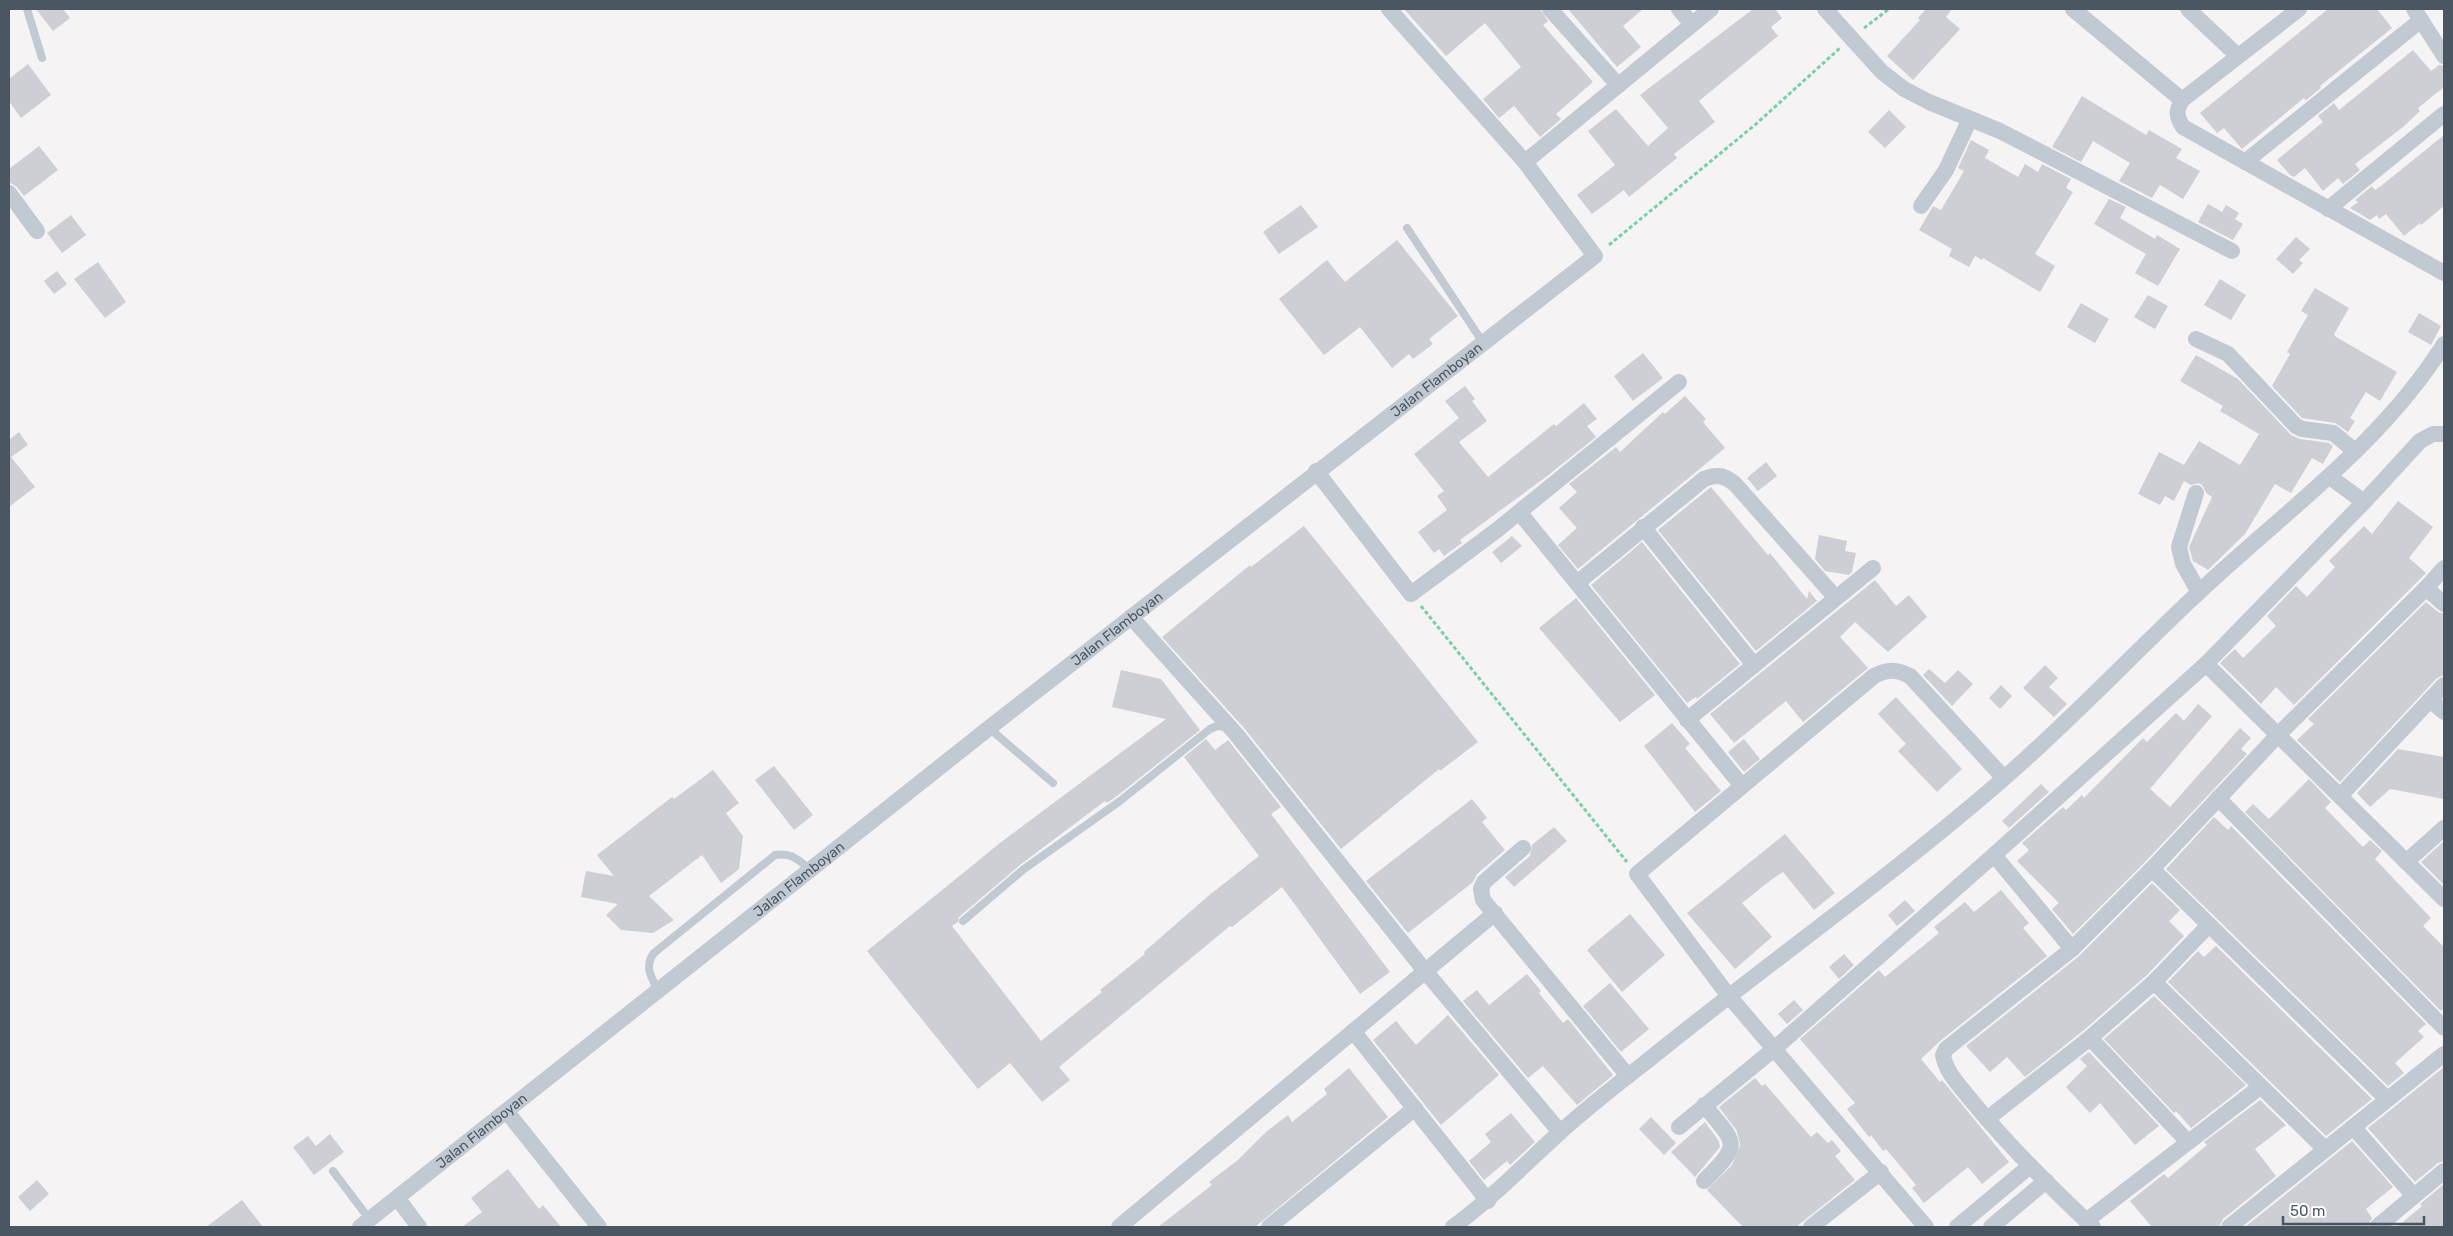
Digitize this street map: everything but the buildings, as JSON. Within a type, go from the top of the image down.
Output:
[{"type":"street","points":[[1389,9],[1525,162],[1595,256]]},
{"type":"street","points":[[1550,9],[1618,85]]},
{"type":"street","points":[[1679,9],[1692,24]]},
{"type":"street","points":[[1525,162],[1711,9]]},
{"type":"street","points":[[1825,9],[1850,39],[1882,72],[1904,88],[2000,131],[2232,251]]},
{"type":"street","points":[[2073,9],[2182,100]]},
{"type":"street","points":[[2188,9],[2238,56]]},
{"type":"street","points":[[2299,9],[2182,100],[2176,110],[2177,117],[2183,127],[2444,273]]},
{"type":"street","points":[[2245,162],[2418,14],[2444,56]]},
{"type":"street","points":[[2328,209],[2444,114]]},
{"type":"street","points":[[1921,206],[1946,170],[1970,119]]},
{"type":"street","points":[[9,193],[36,231]]},
{"type":"street","name":"Jalan Flamboyan","points":[[365,1224],[989,728],[1316,471],[1484,344],[1595,256]]},
{"type":"street","points":[[2196,339],[2228,354],[2296,426],[2302,429],[2333,433],[2355,451]]},
{"type":"street","points":[[1453,1227],[1488,1201],[1560,1132],[1628,1076],[1728,995],[1896,868],[2004,778],[2199,592],[2334,480],[2355,451],[2403,399],[2444,344]]},
{"type":"street","points":[[1316,471],[1411,594],[1519,512],[1679,382]]},
{"type":"street","points":[[1678,1127],[1774,1049],[1994,855],[2206,664],[2360,500],[2420,441],[2432,434],[2444,434]]},
{"type":"street","points":[[1577,583],[1643,527],[1704,479],[1712,476],[1726,477],[1836,598]]},
{"type":"street","points":[[2334,480],[2360,500]]},
{"type":"street","points":[[2196,493],[2179,548],[2183,564],[2199,592]]},
{"type":"street","points":[[1519,512],[1742,786]]},
{"type":"street","points":[[1643,527],[1754,665]]},
{"type":"street","points":[[1687,720],[1873,568]]},
{"type":"street","points":[[2260,1087],[2188,1142],[2090,1224],[2030,1166],[1987,1119],[1946,1068],[1943,1055],[1951,1043],[2072,948],[2152,869],[2278,735],[2412,604],[2444,568]]},
{"type":"street","points":[[2426,588],[2444,604]]},
{"type":"street","points":[[1131,617],[1236,734],[1425,971],[1560,1132]]},
{"type":"street","points":[[2206,664],[2444,899]]},
{"type":"street","points":[[1926,1227],[1728,995],[1637,874],[1874,676],[1891,670],[1910,676],[2004,778]]},
{"type":"street","points":[[2340,796],[2444,685]]},
{"type":"street","points":[[2430,700],[2444,712]]},
{"type":"street","points":[[2218,798],[2444,1028]]},
{"type":"street","points":[[2406,862],[2444,828]]},
{"type":"street","points":[[1523,848],[1484,882],[1481,889],[1483,900],[1628,1076]]},
{"type":"street","points":[[1994,855],[2072,948]]},
{"type":"street","points":[[2152,869],[2387,1099]]},
{"type":"street","points":[[1120,1227],[1495,913]]},
{"type":"street","points":[[1987,1119],[2090,1038],[2154,982],[2209,925]]},
{"type":"street","points":[[2154,982],[2326,1150]]},
{"type":"street","points":[[1353,1031],[1488,1201]]},
{"type":"street","points":[[2090,1038],[2188,1142]]},
{"type":"street","points":[[2229,1227],[2444,1054]]},
{"type":"street","points":[[1704,1105],[1727,1132],[1732,1148],[1728,1156],[1704,1181]]},
{"type":"street","points":[[1269,1227],[1415,1108]]},
{"type":"street","points":[[507,1112],[599,1227]]},
{"type":"street","points":[[2353,1127],[2414,1196]]},
{"type":"street","points":[[1957,1227],[2030,1166]]},
{"type":"street","points":[[2377,1227],[2444,1171]]},
{"type":"street","points":[[1811,1227],[1881,1172]]},
{"type":"street","points":[[1991,1227],[2046,1181]]},
{"type":"street","points":[[398,1199],[419,1227]]},
{"type":"lane","points":[[27,9],[42,58]]},
{"type":"lane","points":[[1407,228],[1484,344]]},
{"type":"lane","points":[[963,921],[1024,869],[1120,801],[1210,729],[1225,726],[1236,734]]},
{"type":"lane","points":[[989,728],[1053,783]]},
{"type":"lane","points":[[658,990],[649,972],[649,959],[654,953],[775,855],[785,853],[794,856],[810,870]]},
{"type":"lane","points":[[334,1171],[365,1224]]},
{"type":"path","points":[[1595,256],[1756,124],[1850,39],[1889,9]]},
{"type":"path","points":[[1411,594],[1637,874]]}]
